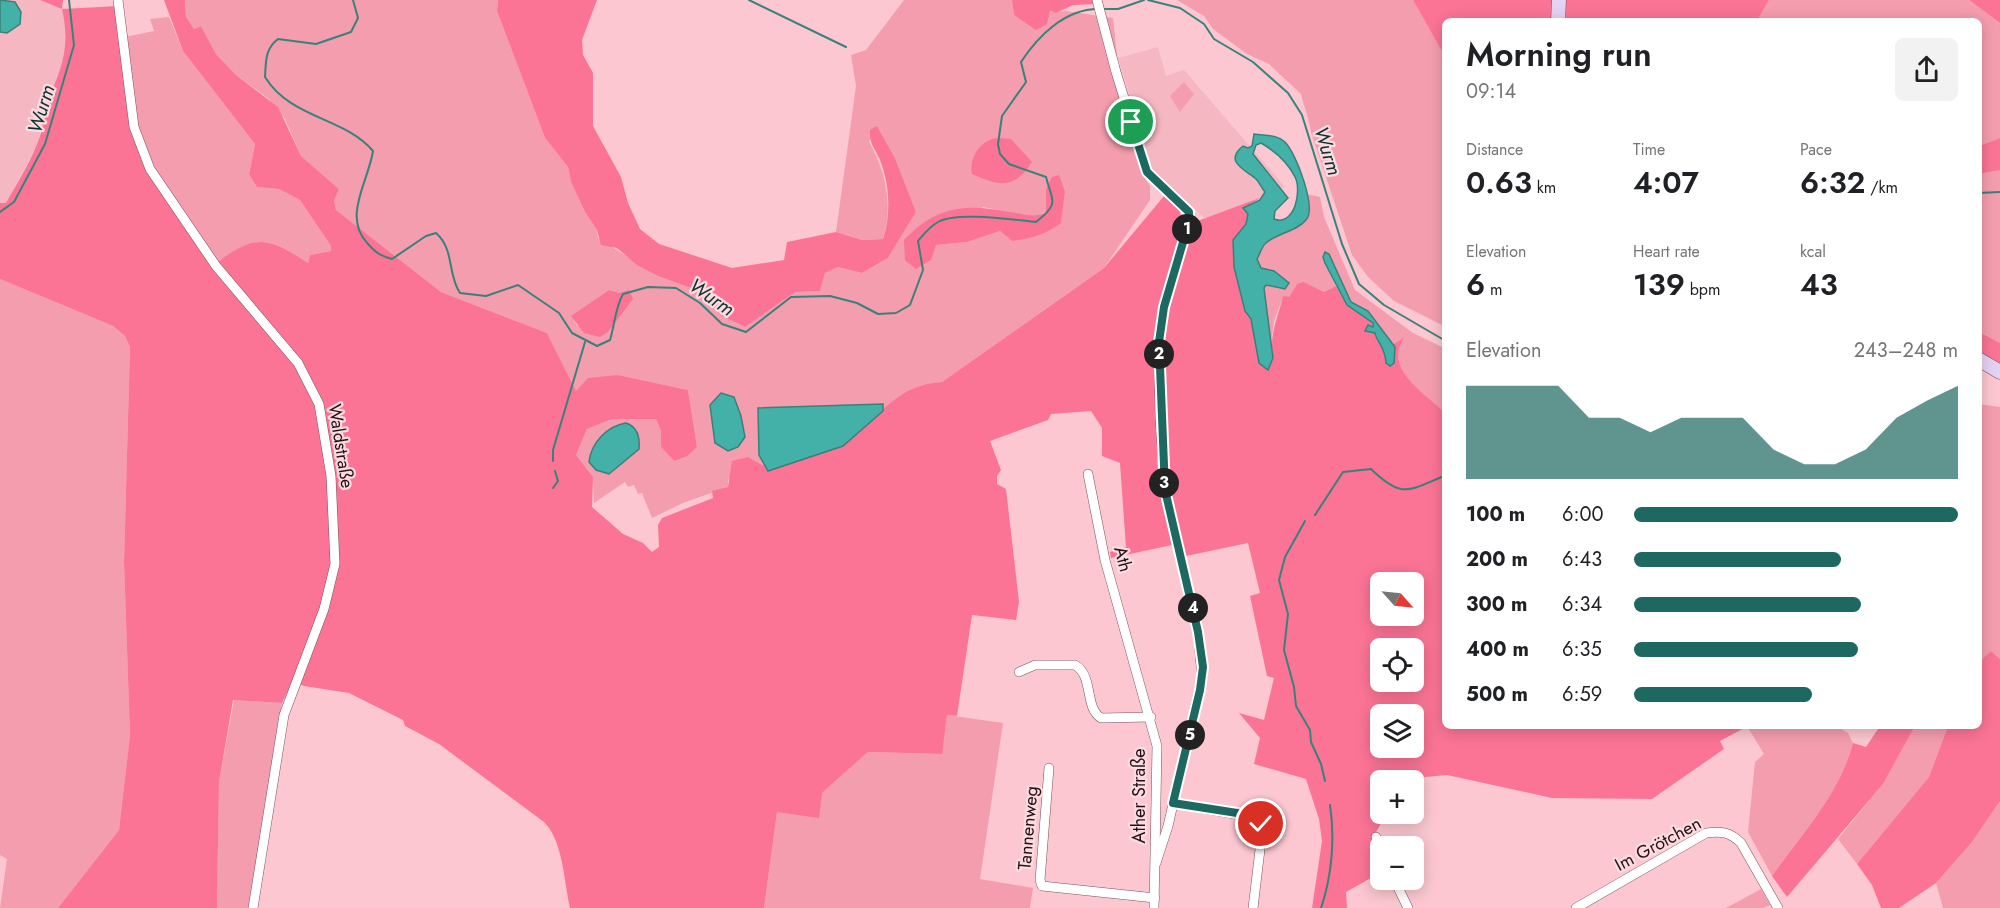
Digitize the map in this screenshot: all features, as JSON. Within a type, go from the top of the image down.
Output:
[{"type":"street","name":"Waldstraße","points":[[118,0],[134,127],[150,169],[197,240],[298,363],[311,384],[319,404],[331,476],[335,564],[324,609],[284,715],[253,908]]},
{"type":"street","points":[[1558,18],[1559,0]]},
{"type":"street","points":[[1098,2],[1116,72],[1147,172],[1189,212],[1189,222],[1164,307],[1159,342],[1165,490],[1198,632],[1203,667],[1200,690],[1173,803],[1156,862]]},
{"type":"street","points":[[1982,361],[2000,372]]},
{"type":"street","name":"Ath","points":[[1088,474],[1105,560],[1132,651]]},
{"type":"street","name":"Ather Straße","points":[[1132,651],[1151,717],[1158,768],[1154,908]]},
{"type":"street","points":[[1019,672],[1035,665],[1075,665],[1083,671],[1095,712],[1101,718],[1151,717]]},
{"type":"street","name":"Tannenweg","points":[[1049,768],[1040,880],[1042,886],[1155,897]]},
{"type":"street","points":[[1173,803],[1257,818],[1262,833],[1253,908]]},
{"type":"street","name":"Im Grötchen","points":[[1576,908],[1706,833],[1723,831],[1733,835],[1741,843],[1778,908]]},
{"type":"street","points":[[1399,890],[1408,908]]},
{"type":"shaded area","points":[[0,0],[40,0],[62,9],[66,28],[64,64],[47,105],[37,145],[6,203],[0,203]]},
{"type":"shaded area","points":[[40,0],[63,0],[62,9]]},
{"type":"shaded area","points":[[164,0],[185,0],[186,17],[194,29],[201,26],[216,54],[236,75],[278,107],[301,156],[339,189],[334,201],[336,210],[441,292],[547,333],[576,391],[588,378],[618,375],[688,390],[697,447],[687,456],[674,461],[661,447],[661,431],[656,419],[612,419],[587,429],[576,455],[593,477],[592,507],[623,534],[643,543],[652,552],[659,547],[658,525],[662,518],[713,498],[712,491],[728,487],[732,461],[748,457],[762,465],[823,449],[857,431],[905,393],[916,387],[942,382],[1104,268],[1164,196],[1178,207],[1183,221],[1163,292],[1154,354],[1158,478],[1172,545],[1111,558],[1110,552],[1126,547],[1120,463],[1102,456],[1102,428],[1091,411],[1051,414],[1048,420],[990,441],[1001,470],[997,476],[997,484],[1006,489],[1019,602],[1016,620],[972,615],[957,716],[947,715],[942,754],[868,752],[822,793],[819,818],[777,812],[764,908],[570,908],[559,850],[544,822],[439,744],[405,726],[403,720],[349,693],[304,686],[293,681],[282,703],[233,700],[219,782],[217,908],[58,908],[119,830],[130,735],[124,562],[130,347],[125,336],[113,326],[0,279],[0,203],[6,203],[37,145],[46,108],[63,58],[65,23],[62,9],[118,6],[132,128],[145,161],[216,263],[241,247],[252,243],[271,243],[308,263],[310,255],[331,251],[331,246],[300,200],[279,189],[257,187],[249,174],[255,144],[183,51]]},
{"type":"shaded area","points":[[185,0],[498,0],[497,11],[545,138],[568,167],[571,182],[585,212],[597,230],[598,238],[658,276],[706,293],[720,315],[745,327],[795,292],[820,291],[825,273],[838,267],[862,273],[888,258],[916,212],[895,158],[877,126],[869,142],[880,165],[886,189],[887,214],[883,239],[862,240],[836,232],[856,86],[851,55],[866,50],[904,0],[1012,0],[1014,15],[1066,11],[1113,18],[1122,104],[1142,173],[1150,186],[1150,200],[1104,268],[942,382],[916,387],[905,393],[857,431],[823,449],[762,465],[748,457],[728,480],[728,487],[683,503],[652,518],[642,493],[638,494],[634,485],[628,487],[625,482],[594,503],[593,477],[576,455],[587,429],[612,419],[656,419],[661,431],[661,447],[674,461],[697,447],[688,390],[618,375],[576,392],[547,333],[441,292],[336,210],[334,201],[339,189],[301,156],[285,119],[269,99],[236,75],[216,54],[201,26],[194,29],[186,17]],"holes":[[[1046,188],[1065,192],[1061,222],[1050,230],[1012,241],[1000,231],[967,242],[935,245],[983,207],[1034,217],[1046,212]],[[609,290],[620,293],[577,326],[572,316]]]},
{"type":"shaded area","points":[[498,0],[597,0],[582,40],[583,55],[593,73],[593,126],[621,177],[628,203],[640,229],[659,244],[732,268],[784,260],[787,242],[836,232],[862,240],[883,239],[888,210],[887,190],[880,160],[870,135],[870,130],[877,126],[895,158],[916,212],[888,258],[862,273],[838,267],[825,273],[820,291],[795,292],[745,327],[720,315],[705,293],[658,276],[637,265],[617,248],[601,245],[597,230],[585,212],[571,182],[568,167],[545,138],[497,11]]},
{"type":"shaded area","points":[[1012,0],[1094,0],[1096,4],[1073,5],[1056,13],[1050,11],[1047,24],[1036,30],[1014,15]]},
{"type":"shaded area","points":[[1177,0],[1413,0],[1442,51],[1442,325],[1394,301],[1368,277],[1352,255],[1311,132],[1301,94],[1269,64],[1247,54],[1213,29],[1204,16]]},
{"type":"shaded area","points":[[1413,0],[1769,0],[1759,18],[1442,18],[1442,51]]},
{"type":"shaded area","points":[[1769,0],[1969,0],[2000,23],[2000,138],[1982,145],[1982,18],[1759,18]]},
{"type":"shaded area","points":[[1969,0],[2000,0],[2000,23]]},
{"type":"shaded area","points":[[169,17],[183,51],[255,144],[249,173],[257,187],[279,189],[300,200],[331,246],[331,251],[310,255],[308,263],[272,243],[252,243],[216,263],[152,170],[134,126],[125,37],[154,31],[150,19]]},
{"type":"shaded area","points":[[1158,47],[1166,76],[1184,70],[1285,187],[1207,220],[1154,174],[1118,58]]},
{"type":"shaded area","points":[[1184,82],[1194,94],[1180,112],[1170,96]]},
{"type":"shaded area","points":[[997,138],[1011,139],[1032,162],[1019,177],[1005,183],[998,183],[972,174],[973,159],[985,142]]},
{"type":"shaded area","points":[[2000,138],[2000,170],[1982,173],[1982,145]]},
{"type":"shaded area","points":[[2000,170],[2000,343],[1982,333],[1982,173]]},
{"type":"shaded area","points":[[1059,175],[1065,192],[1061,223],[1050,230],[1012,241],[1000,231],[967,242],[936,245],[931,260],[916,269],[905,260],[904,240],[928,220],[952,210],[979,208],[1028,215],[1046,213],[1046,189],[1052,177]]},
{"type":"shaded area","points":[[1306,194],[1320,197],[1324,217],[1355,290],[1413,333],[1442,347],[1442,410],[1418,389],[1403,371],[1399,361],[1399,350],[1403,339],[1392,345],[1368,311],[1351,302],[1339,276],[1325,263],[1336,286],[1324,292],[1297,284],[1289,297],[1283,297],[1274,321],[1271,343],[1264,288],[1265,285],[1285,289],[1288,281],[1261,268],[1257,259],[1266,243],[1307,219],[1309,210]]},
{"type":"shaded area","points":[[1262,197],[1250,204],[1246,224],[1233,240],[1245,311],[1251,319],[1259,363],[1273,358],[1273,334],[1283,296],[1289,297],[1297,284],[1303,282],[1324,292],[1336,286],[1347,305],[1373,323],[1371,327],[1385,349],[1386,363],[1390,366],[1394,363],[1395,351],[1392,345],[1404,338],[1399,349],[1402,370],[1409,380],[1442,410],[1442,729],[1742,729],[1720,741],[1724,749],[1652,799],[1552,798],[1447,775],[1424,778],[1424,770],[1370,770],[1370,824],[1381,824],[1376,832],[1370,836],[1370,879],[1346,892],[1347,908],[1312,908],[1322,841],[1319,819],[1306,779],[1254,764],[1260,738],[1239,713],[1264,720],[1274,678],[1267,676],[1250,596],[1260,593],[1248,543],[1186,556],[1168,489],[1164,339],[1173,290],[1195,222]]},
{"type":"shaded area","points":[[0,279],[113,326],[125,336],[130,347],[124,562],[130,735],[119,830],[58,908],[0,908],[7,859],[0,855]]},
{"type":"shaded area","points":[[609,290],[620,293],[629,290],[633,299],[608,332],[600,337],[584,333],[571,316]]},
{"type":"shaded area","points":[[1982,333],[2000,343],[2000,367],[1982,355]]},
{"type":"shaded area","points":[[1982,405],[2000,407],[2000,659],[1991,651],[1982,659]]},
{"type":"shaded area","points":[[1991,651],[2000,659],[2000,801],[1972,842],[1936,883],[1899,908],[1881,908],[1872,885],[1857,864],[1929,777],[1947,729],[1982,729],[1982,659]]},
{"type":"shaded area","points":[[234,700],[282,703],[250,908],[217,908],[219,782]]},
{"type":"shaded area","points":[[947,715],[1003,723],[980,879],[1033,888],[1030,908],[764,908],[777,812],[822,793],[868,752],[941,754]]},
{"type":"shaded area","points":[[1749,729],[1841,729],[1848,733],[1853,743],[1830,796],[1772,876],[1748,832],[1755,762],[1764,754]]},
{"type":"shaded area","points":[[1878,729],[1913,729],[1883,784],[1787,897],[1772,876],[1830,796],[1853,743],[1866,747]]},
{"type":"shaded area","points":[[1913,729],[1947,729],[1929,777],[1857,864],[1838,839],[1883,784]]},
{"type":"shaded area","points":[[2000,801],[2000,908],[1943,908],[1936,883],[1972,842]]},
{"type":"shaded area","points":[[1761,889],[1770,905],[1763,908],[1726,908]]},
{"type":"water","points":[[0,0],[15,2],[21,12],[20,24],[7,33],[0,32]]},
{"type":"water","points":[[1254,134],[1275,136],[1285,142],[1299,168],[1309,204],[1309,214],[1306,220],[1266,243],[1257,259],[1261,268],[1274,271],[1289,283],[1285,289],[1266,285],[1264,288],[1273,358],[1268,370],[1259,363],[1251,319],[1245,311],[1234,267],[1233,240],[1246,224],[1248,214],[1243,208],[1260,200],[1265,192],[1256,179],[1242,169],[1236,161],[1237,152],[1243,146],[1248,148],[1252,146]],"holes":[[[1261,143],[1285,162],[1297,183],[1297,198],[1292,213],[1281,220],[1274,219],[1275,211],[1288,198],[1253,154],[1256,145]]]},
{"type":"water","points":[[1325,252],[1329,254],[1351,302],[1368,311],[1395,347],[1394,363],[1390,366],[1386,363],[1384,352],[1375,333],[1365,331],[1368,325],[1373,327],[1373,323],[1347,305],[1325,263],[1323,257]]},
{"type":"water","points":[[721,393],[734,397],[745,437],[738,447],[728,451],[715,443],[710,405]]},
{"type":"water","points":[[883,404],[883,411],[843,446],[768,471],[759,455],[758,408]]},
{"type":"water","points":[[626,423],[637,433],[639,449],[609,474],[596,470],[589,462],[593,448],[606,432]]},
{"type":"waterway","name":"Wurm","points":[[0,212],[14,202],[45,144],[74,45],[69,0]]},
{"type":"waterway","name":"Wurm","points":[[353,0],[358,18],[351,32],[316,44],[278,39],[268,51],[265,77],[289,102],[348,131],[373,151],[357,211],[357,223],[368,244],[376,252],[392,259],[426,236],[436,233],[449,254],[453,278],[460,293],[486,296],[518,285],[559,313],[572,333],[597,346],[610,340],[623,294],[648,287],[676,288],[700,303],[722,324],[746,332],[791,297],[830,296],[857,303],[878,314],[896,313],[910,305],[923,270],[918,241],[938,222],[958,217],[1036,222],[1051,207],[1052,198],[1046,177],[1009,164],[1000,154],[998,144],[1002,116],[1026,82],[1021,62],[1044,34],[1074,14],[1098,9]]},
{"type":"waterway","points":[[749,0],[846,47]]},
{"type":"waterway","name":"Wurm","points":[[1103,9],[1118,9],[1144,0]]},
{"type":"waterway","name":"Wurm","points":[[1148,0],[1180,8],[1204,24],[1214,39],[1253,62],[1288,93],[1302,115],[1342,244],[1359,284],[1384,305],[1442,339]]},
{"type":"waterway","name":"Wurm","points":[[1982,193],[2000,192]]},
{"type":"waterway","points":[[553,461],[553,450],[585,342]]},
{"type":"waterway","points":[[1315,515],[1343,472],[1371,469],[1390,485],[1406,489],[1442,477]]},
{"type":"waterway","points":[[553,488],[558,481],[555,471]]},
{"type":"waterway","points":[[1305,521],[1285,557],[1279,580],[1288,614],[1284,650],[1294,687],[1296,706],[1310,730],[1311,742],[1321,764],[1325,781]]},
{"type":"waterway","points":[[1321,908],[1332,857],[1330,805]]},
{"type":"route","points":[[1131,122],[1147,172],[1162,189],[1188,208],[1189,212],[1189,222],[1164,307],[1159,342],[1162,470],[1198,632],[1203,667],[1200,690],[1173,803],[1250,815],[1257,818],[1261,824]]}]
